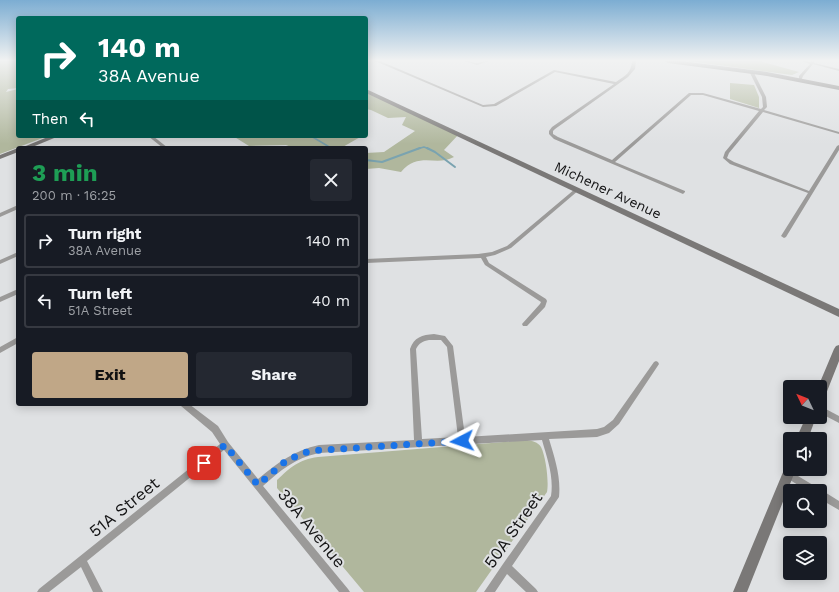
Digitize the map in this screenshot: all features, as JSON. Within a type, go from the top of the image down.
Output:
[{"type":"street","points":[[440,89],[480,106],[487,107],[495,105],[523,89]]},
{"type":"street","points":[[608,89],[553,128],[550,132],[556,138],[683,192]]},
{"type":"street","points":[[760,89],[766,104],[763,111],[727,153],[725,158],[732,163],[811,193]]},
{"type":"street","name":"Michener Avenue","points":[[368,92],[839,313]]},
{"type":"street","points":[[612,162],[691,94],[703,94],[839,133]]},
{"type":"street","points":[[29,146],[51,138]]},
{"type":"street","points":[[153,138],[163,146]]},
{"type":"street","points":[[784,236],[839,146]]},
{"type":"street","points":[[0,157],[16,151]]},
{"type":"street","points":[[368,261],[482,256],[493,254],[509,247],[577,190]]},
{"type":"street","points":[[0,215],[16,208]]},
{"type":"street","points":[[0,262],[16,255]]},
{"type":"street","points":[[482,256],[487,264],[544,301],[544,305],[525,324]]},
{"type":"street","points":[[0,300],[16,292]]},
{"type":"street","points":[[418,444],[413,349],[417,342],[424,338],[443,338],[450,346],[462,441]]},
{"type":"street","points":[[0,350],[16,341]]},
{"type":"street","points":[[826,380],[839,349]]},
{"type":"street","points":[[258,485],[287,460],[309,451],[597,433],[606,430],[616,422],[656,364]]},
{"type":"street","name":"38A Avenue","points":[[186,406],[215,429],[225,445],[345,592]]},
{"type":"street","points":[[827,413],[839,420]]},
{"type":"street","name":"50A Street","points":[[489,592],[555,497],[557,486],[556,479],[545,437]]},
{"type":"street","name":"51A Street","points":[[42,592],[225,445]]},
{"type":"street","points":[[740,592],[787,476]]},
{"type":"street","points":[[796,476],[806,484]]},
{"type":"street","points":[[827,498],[839,506]]},
{"type":"street","points":[[82,560],[98,592]]},
{"type":"street","points":[[506,567],[533,592]]},
{"type":"green space","points":[[0,89],[12,89],[8,89],[6,92],[16,90],[16,138],[43,138],[21,146],[16,146],[16,148],[0,154]]},
{"type":"green space","points":[[730,89],[756,89],[759,97],[759,108],[730,99]]},
{"type":"green space","points":[[368,91],[459,134],[444,150],[454,157],[441,161],[414,162],[401,172],[379,168],[368,169],[368,153],[384,152],[415,131],[402,125],[406,117],[388,118],[368,109]]},
{"type":"green space","points":[[236,138],[358,138],[344,146],[249,146]]},
{"type":"green space","points":[[527,440],[538,444],[543,451],[547,470],[547,492],[476,592],[364,592],[277,488],[277,480],[286,471],[300,462],[311,458]]},
{"type":"waterway","points":[[314,138],[328,146]]},
{"type":"waterway","points":[[418,149],[424,147],[429,149]]},
{"type":"waterway","points":[[368,160],[382,162],[418,149]]},
{"type":"waterway","points":[[429,149],[455,167]]},
{"type":"route","points":[[204,463],[225,445],[258,485],[287,460],[309,451],[319,449],[462,441]]}]
